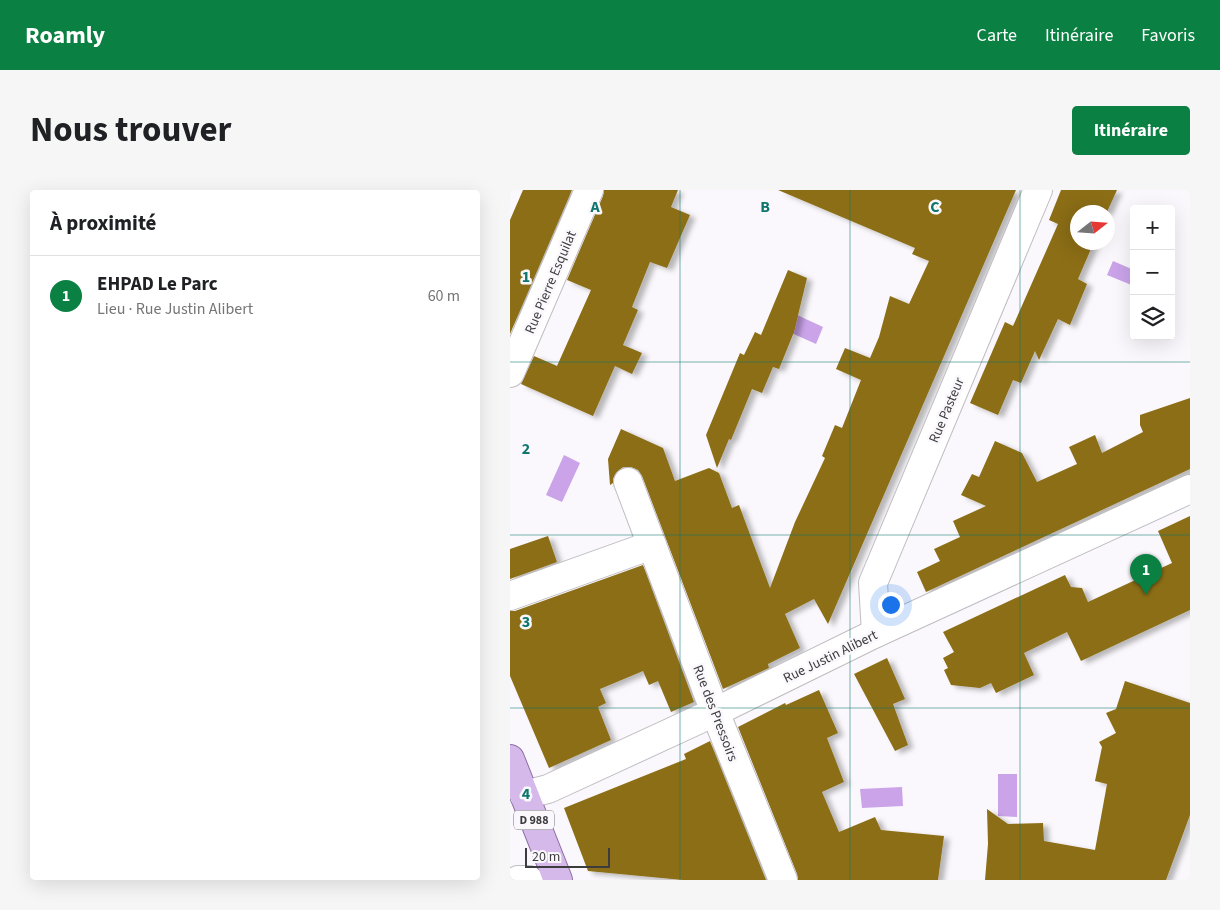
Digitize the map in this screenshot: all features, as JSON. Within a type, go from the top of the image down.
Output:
[{"type":"main road","name":"D 988","points":[[510,759],[558,880]]},
{"type":"street","name":"Rue Pierre Esquilat","points":[[510,373],[590,190]]},
{"type":"street","name":"Rue Pasteur","points":[[876,634],[873,582],[1038,190]]},
{"type":"street","name":"Rue des Pressoirs","points":[[628,482],[714,712],[783,880]]},
{"type":"street","name":"Rue Justin Alibert","points":[[524,795],[548,789],[876,634],[1190,489]]},
{"type":"street","points":[[510,596],[652,545]]},
{"type":"street","points":[[518,880],[528,880]]},
{"type":"shaded area","points":[[1113,261],[1130,268],[1130,284],[1107,275]]},
{"type":"shaded area","points":[[795,314],[823,327],[816,344],[787,331]]},
{"type":"shaded area","points":[[564,455],[580,463],[562,502],[546,495]]},
{"type":"shaded area","points":[[998,774],[1017,774],[1017,817],[998,816]]},
{"type":"shaded area","points":[[902,787],[903,806],[862,808],[860,789]]},
{"type":"building","points":[[523,190],[572,190],[510,334],[510,220]]},
{"type":"building","points":[[604,190],[678,190],[671,207],[690,215],[667,268],[650,262],[632,307],[638,310],[623,345],[642,353],[632,374],[615,366],[593,416],[521,384],[534,356],[557,366],[591,290],[567,280]]},
{"type":"building","points":[[778,190],[1016,190],[828,624],[814,599],[785,614],[800,648],[768,664],[769,668],[723,689],[642,476],[638,470],[631,467],[623,467],[616,473],[613,483],[610,485],[608,459],[621,429],[663,448],[675,481],[709,468],[719,473],[732,508],[739,505],[770,588],[795,522],[825,458],[822,456],[835,425],[842,428],[861,380],[836,369],[845,348],[870,358],[879,337],[890,296],[909,304],[929,261],[912,254],[915,248]]},
{"type":"building","points":[[1061,190],[1117,190],[1110,205],[1070,205],[1070,250],[1091,250],[1078,279],[1087,284],[1070,325],[1058,319],[1039,360],[1035,351],[1021,383],[1013,380],[998,415],[970,403],[1005,322],[1013,326],[1058,224],[1049,220]]},
{"type":"building","points":[[788,270],[807,278],[794,332],[779,369],[773,367],[762,393],[752,389],[717,468],[706,435],[740,353],[744,355],[755,332],[761,335]]},
{"type":"building","points":[[1190,398],[1190,469],[926,592],[917,572],[940,561],[934,549],[960,537],[953,521],[986,506],[961,495],[972,474],[979,477],[995,441],[1022,453],[1037,482],[1077,464],[1069,447],[1095,435],[1102,453],[1143,432],[1140,425],[1140,415]]},
{"type":"building","points":[[1190,516],[1190,610],[1081,661],[1067,632],[1024,653],[1034,675],[996,693],[991,683],[980,688],[951,685],[944,670],[948,668],[943,658],[954,652],[943,632],[1065,575],[1071,587],[1082,588],[1088,602],[1172,563],[1158,531]]},
{"type":"building","points":[[548,536],[557,562],[510,579],[510,549]]},
{"type":"building","points":[[643,565],[694,702],[671,712],[658,681],[649,685],[643,671],[600,689],[606,703],[598,707],[611,740],[549,768],[510,676],[510,611],[515,611]]},
{"type":"building","points":[[887,658],[905,699],[893,704],[908,745],[895,751],[854,674]]},
{"type":"building","points":[[1125,681],[1190,703],[1190,815],[1166,880],[985,880],[988,844],[987,809],[1008,824],[1043,823],[1044,841],[1095,850],[1107,784],[1095,781],[1102,747],[1099,742],[1116,733],[1106,713],[1116,709]]},
{"type":"building","points":[[819,690],[838,733],[827,738],[844,782],[822,792],[839,832],[875,817],[881,830],[944,836],[938,880],[798,880],[738,727],[785,703],[786,705]]},
{"type":"building","points":[[710,741],[766,880],[683,880],[588,871],[564,808],[686,759],[684,754]]},
{"type":"place","name":"EHPAD Le Parc","points":[[1146,595]]}]
